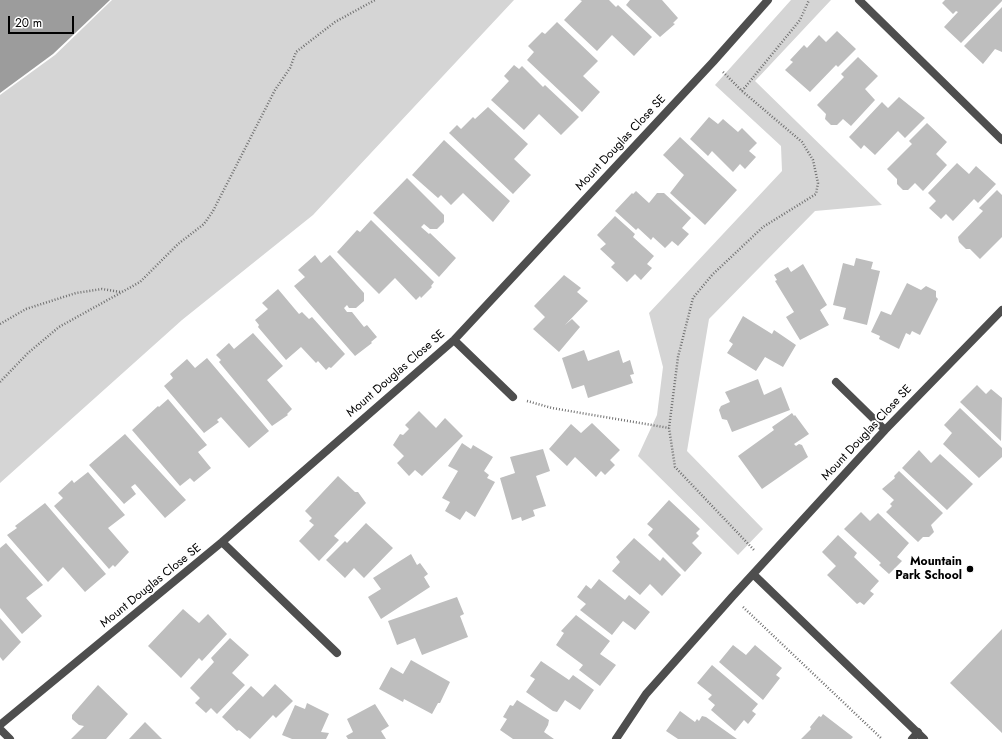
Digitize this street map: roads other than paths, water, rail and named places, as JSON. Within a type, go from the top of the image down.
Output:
[{"type":"street","name":"Mount Douglas Close SE","points":[[0,726],[222,542],[454,340],[713,62],[768,0]]},
{"type":"street","points":[[859,0],[1002,140]]},
{"type":"street","name":"Mount Douglas Close SE","points":[[616,739],[646,694],[752,574],[885,430],[1002,310]]},
{"type":"street","points":[[454,340],[513,397]]},
{"type":"street","points":[[836,382],[885,430]]},
{"type":"street","points":[[222,542],[337,652]]},
{"type":"street","points":[[752,574],[924,739]]},
{"type":"street","points":[[0,729],[10,739]]},
{"type":"street","points":[[912,739],[918,732]]},
{"type":"place","name":"Mountain Park School","points":[[970,569]]}]
